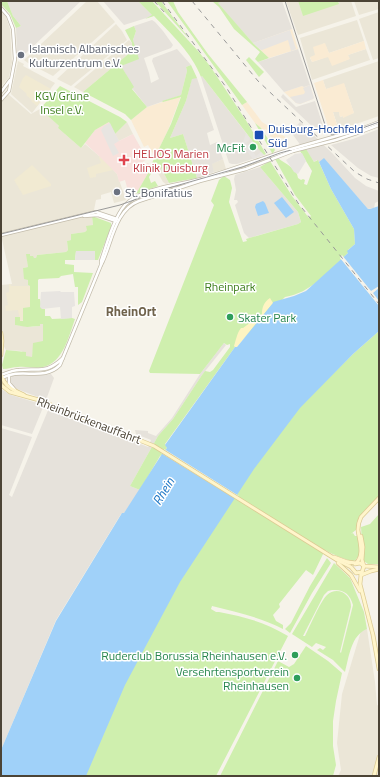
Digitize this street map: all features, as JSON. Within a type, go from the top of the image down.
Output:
[{"type":"main road","points":[[1,333],[1,355]]},
{"type":"main road","name":"Rheinbrückenauffahrt","points":[[1,377],[9,388],[17,392],[46,402],[150,444],[329,555]]},
{"type":"main road","name":"Rheinbrückenauffahrt","points":[[2,386],[10,392],[27,396]]},
{"type":"main road","points":[[348,564],[359,560],[361,549],[358,524],[361,517],[379,498]]},
{"type":"main road","points":[[368,510],[360,527],[363,547],[362,560],[364,566],[360,584],[373,635],[379,669]]},
{"type":"main road","points":[[329,555],[348,564],[360,563],[364,566],[379,568]]},
{"type":"main road","points":[[329,555],[351,575],[364,597]]},
{"type":"main road","points":[[348,564],[353,573],[362,574],[379,568]]},
{"type":"main road","points":[[374,776],[379,757]]},
{"type":"street","points":[[1,8],[8,16],[13,29],[15,59],[8,94],[1,100]]},
{"type":"street","points":[[1,92],[12,76]]},
{"type":"street","points":[[101,265],[101,261],[122,209],[126,204],[138,196],[166,186],[206,177],[275,154],[336,140],[379,123]]},
{"type":"street","points":[[275,154],[277,149]]},
{"type":"street","points":[[1,377],[20,373],[47,373],[58,367],[64,358],[110,246],[117,220],[127,208],[136,202],[200,181],[246,169],[292,150]]},
{"type":"street","points":[[1,235],[96,212],[117,220]]},
{"type":"street","points":[[81,216],[98,215],[117,220]]},
{"type":"street","points":[[1,377],[19,370],[47,369],[56,365],[64,358]]},
{"type":"street","points":[[10,375],[8,380],[17,392]]},
{"type":"shaded area","points":[[7,1],[81,1],[25,54],[21,51],[17,52],[16,28],[21,26],[13,16]]},
{"type":"shaded area","points":[[87,1],[97,1],[115,22],[53,76],[24,60]]},
{"type":"shaded area","points":[[103,1],[138,1],[153,16],[124,25]]},
{"type":"shaded area","points":[[223,1],[282,1],[292,29],[253,43],[217,3]]},
{"type":"shaded area","points":[[286,1],[298,1],[303,15],[339,3],[338,1],[351,1],[356,16],[298,35]]},
{"type":"shaded area","points":[[354,1],[379,1],[379,9],[359,15]]},
{"type":"shaded area","points":[[1,10],[6,17],[10,29],[12,62],[9,77],[2,86],[1,85]]},
{"type":"shaded area","points":[[379,12],[379,58],[373,60],[359,19]]},
{"type":"shaded area","points":[[152,20],[163,31],[173,45],[171,48],[144,58],[151,83],[159,79],[152,61],[153,58],[177,49],[191,65],[186,67],[187,71],[181,95],[147,107],[132,88],[133,87],[121,66],[125,64],[135,49],[133,40],[136,31],[134,26]]},
{"type":"shaded area","points":[[357,20],[364,41],[329,53],[324,43],[316,56],[310,58],[312,62],[329,56],[332,65],[349,59],[348,55],[366,49],[370,60],[312,80],[300,38]]},
{"type":"shaded area","points":[[116,24],[127,40],[71,86],[57,79]]},
{"type":"shaded area","points":[[292,29],[298,49],[269,58],[253,43]]},
{"type":"shaded area","points":[[290,30],[296,49],[291,51],[288,40],[262,50],[253,43]]},
{"type":"shaded area","points":[[129,40],[132,43],[132,51],[83,92],[74,87]]},
{"type":"shaded area","points":[[364,41],[366,49],[348,55],[350,59],[332,66],[328,57],[312,62],[310,57],[315,55],[313,47],[325,43],[329,53]]},
{"type":"shaded area","points":[[298,49],[310,85],[284,92],[258,62]]},
{"type":"shaded area","points":[[18,61],[24,64],[23,66],[55,83],[32,113],[11,94]]},
{"type":"shaded area","points":[[379,61],[379,116],[336,131],[334,126],[337,124],[333,112],[339,112],[340,117],[354,113],[344,84],[326,89],[323,80]]},
{"type":"shaded area","points":[[26,75],[51,89],[37,106],[19,87]]},
{"type":"shaded area","points":[[202,76],[264,155],[237,164],[229,163],[201,77]]},
{"type":"shaded area","points":[[192,78],[197,78],[214,130],[207,133],[210,145],[217,142],[223,159],[212,164],[214,172],[197,178],[183,134],[170,138],[186,101]]},
{"type":"shaded area","points":[[323,80],[326,89],[344,83],[354,113],[343,118],[343,116],[340,117],[339,112],[333,112],[337,125],[334,126],[336,131],[333,132],[329,129],[314,83]]},
{"type":"shaded area","points":[[310,85],[314,98],[300,104],[296,103],[284,92],[302,86],[304,87]]},
{"type":"shaded area","points":[[310,85],[313,99],[300,104],[296,103],[290,97],[304,94],[305,92],[303,88]]},
{"type":"shaded area","points":[[8,94],[31,114],[40,109],[60,127],[58,128],[81,148],[85,144],[99,156],[102,153],[105,161],[117,174],[126,200],[114,203],[111,192],[101,195],[101,199],[96,200],[92,216],[93,225],[85,232],[71,234],[72,240],[67,241],[68,250],[66,252],[37,255],[36,258],[33,258],[33,256],[27,256],[28,267],[23,268],[28,280],[28,285],[30,286],[30,320],[15,317],[15,325],[32,327],[43,324],[48,338],[33,349],[32,357],[26,357],[22,351],[6,350],[1,341],[1,285],[12,284],[1,235],[1,100]]},
{"type":"shaded area","points":[[283,94],[296,107],[315,101],[323,126],[315,129],[281,97]]},
{"type":"shaded area","points":[[181,96],[168,130],[155,157],[148,145],[144,147],[131,120],[147,107]]},
{"type":"shaded area","points":[[247,102],[262,122],[287,139],[281,138],[274,142],[266,129],[263,130],[255,123],[242,105]]},
{"type":"shaded area","name":"HELIOS Marien Klinik Duisburg","points":[[109,122],[119,141],[133,134],[147,159],[141,163],[142,167],[148,163],[151,168],[136,194],[127,197],[125,192],[128,191],[125,180],[119,182],[117,174],[85,143],[95,130]]},
{"type":"shaded area","points":[[127,122],[133,134],[119,141],[115,134]]},
{"type":"shaded area","points":[[300,122],[355,178],[366,186],[379,191],[379,201],[375,203],[374,208],[368,209],[324,159],[319,162],[317,160],[314,162],[291,132]]},
{"type":"shaded area","points":[[110,123],[119,141],[114,144],[119,153],[113,156],[101,130],[104,126]]},
{"type":"shaded area","points":[[379,129],[379,178],[371,176],[358,168],[331,145],[353,139]]},
{"type":"shaded area","points":[[246,133],[250,139],[246,143],[256,156],[261,152],[264,155],[253,159],[242,145]]},
{"type":"shaded area","points":[[302,153],[306,161],[298,174],[294,172],[286,160],[295,154]]},
{"type":"shaded area","points":[[100,156],[113,170],[96,174],[96,177],[90,178],[87,168],[101,163]]},
{"type":"shaded area","points":[[223,159],[226,169],[214,172],[211,164]]},
{"type":"shaded area","points":[[159,164],[169,183],[166,184],[163,182],[154,166]]},
{"type":"shaded area","points":[[32,165],[51,184],[51,186],[23,195],[14,180]]},
{"type":"shaded area","points":[[260,167],[298,212],[301,222],[249,238],[244,233],[235,205],[238,202],[237,200],[234,200],[236,190],[234,179],[235,175]]},
{"type":"shaded area","points":[[76,251],[95,251],[95,260],[75,260]]},
{"type":"shaded area","points":[[9,284],[11,286],[30,286],[30,320],[20,321],[18,310],[6,311],[5,306],[8,305],[6,293],[9,292]]},
{"type":"shaded area","points":[[41,292],[74,292],[75,306],[72,307],[72,318],[61,319],[60,307],[42,309],[40,307]]},
{"type":"shaded area","points":[[224,343],[226,345],[202,375],[173,419],[158,436],[130,486],[140,490],[124,513],[121,514],[56,620],[1,750],[1,428],[32,437],[9,495],[12,497],[49,408],[148,447],[151,440],[136,434],[135,430],[148,431],[148,433],[156,436],[172,418],[200,374]]},
{"type":"shaded area","points":[[51,374],[54,378],[46,400],[17,389],[10,380],[12,376],[15,375]]},
{"type":"shaded area","points":[[1,389],[11,395],[44,405],[32,434],[1,425]]},
{"type":"shaded area","points":[[367,629],[377,705],[379,706],[379,776],[338,776],[341,770],[337,743],[342,694],[361,631]]},
{"type":"green space","points":[[1,1],[7,1],[13,16],[21,26],[16,28],[10,14],[1,4]]},
{"type":"green space","points":[[138,1],[152,1],[199,52],[247,122],[266,154],[264,155],[261,152],[202,76],[201,77],[187,52],[174,37],[154,16],[145,19],[152,15]]},
{"type":"green space","points":[[155,1],[161,1],[190,40]]},
{"type":"green space","points":[[167,1],[173,1],[178,12],[208,54],[247,102],[242,105]]},
{"type":"green space","points":[[212,1],[223,1],[218,3],[253,43],[269,58],[258,62],[255,59],[260,52],[234,29],[219,7]]},
{"type":"green space","points":[[298,1],[338,1],[339,4],[303,16]]},
{"type":"green space","points":[[134,26],[136,31],[133,40],[139,59],[121,66],[134,87],[132,89],[147,107],[131,120],[125,114],[83,92],[132,51],[132,43],[125,30]]},
{"type":"green space","points":[[249,57],[264,72],[259,77],[246,60]]},
{"type":"green space","points":[[191,65],[197,78],[192,79],[186,101],[170,138],[183,134],[197,178],[169,183],[159,164],[154,166],[152,163],[171,124],[181,97],[162,101],[181,95],[187,71],[186,67]]},
{"type":"green space","name":"KGV Grüne Insel e.V.","points":[[60,86],[127,122],[115,134],[109,122],[95,130],[81,148],[58,128],[59,126],[40,109]]},
{"type":"green space","points":[[255,123],[261,128],[275,150],[273,153],[272,153]]},
{"type":"green space","name":"Rheinpark","points":[[306,149],[314,162],[318,160],[331,189],[354,229],[355,244],[327,274],[303,291],[285,297],[235,347],[165,444],[167,448],[160,456],[140,490],[130,486],[158,436],[173,419],[205,371],[210,372],[213,370],[230,347],[230,344],[227,345],[224,343],[200,374],[150,373],[149,371],[214,205],[211,201],[219,180],[224,176],[230,180],[232,188],[229,202],[243,242],[247,241],[246,239],[298,224],[301,222],[298,212],[260,167],[270,161],[292,196],[309,218],[311,216],[295,195],[275,159],[278,158],[290,166],[298,178],[305,180],[304,184],[307,185],[312,171],[300,151]]},
{"type":"green space","points":[[148,163],[153,170],[149,177],[151,183],[155,181],[158,186],[136,194],[151,168]]},
{"type":"green space","points":[[92,216],[111,223],[111,227],[98,260],[95,260],[95,251],[76,251],[75,260],[65,260],[65,264],[74,265],[74,272],[93,273],[82,302],[78,305],[78,287],[75,287],[73,274],[61,276],[59,278],[38,280],[38,299],[40,299],[42,309],[45,309],[45,316],[50,316],[52,319],[75,319],[68,341],[60,355],[56,360],[43,367],[16,367],[3,369],[2,365],[6,350],[26,352],[26,356],[32,357],[33,343],[43,341],[43,324],[40,324],[40,326],[27,327],[15,325],[15,317],[20,317],[20,321],[23,321],[23,308],[30,307],[30,286],[28,285],[28,280],[24,279],[23,268],[28,267],[26,254],[30,254],[30,256],[36,258],[37,255],[66,252],[68,250],[67,241],[71,240],[71,234],[85,232],[87,230],[86,226],[93,225]]},
{"type":"green space","points":[[379,331],[379,496],[371,503],[359,519],[357,529],[351,534],[353,533],[355,536],[358,536],[360,555],[355,560],[351,561],[325,550],[313,575],[306,570],[279,604],[280,607],[273,615],[276,621],[283,625],[283,629],[257,618],[212,606],[211,609],[216,612],[255,621],[288,636],[216,776],[84,776],[127,676],[181,577],[250,471],[296,410],[353,354]]},
{"type":"green space","points":[[379,514],[379,564],[368,564],[364,561],[363,557],[361,527],[370,524]]},
{"type":"green space","points":[[327,558],[331,563],[312,593],[290,633],[285,629],[291,623],[310,586]]},
{"type":"green space","points":[[334,563],[350,578],[364,612],[367,629],[357,636],[354,641],[345,672],[333,660],[317,650],[320,648],[323,650],[326,647],[316,643],[312,647],[292,634]],"holes":[[[340,590],[346,593],[350,598],[353,605],[341,653],[351,607],[349,598],[342,592],[334,591],[324,598],[305,636],[303,636],[324,595],[328,591]]]},
{"type":"green space","points":[[306,646],[328,661],[342,673],[333,721],[333,746],[336,765],[333,776],[220,776],[278,661],[289,667],[294,664]]},
{"type":"sand","points":[[270,298],[273,303],[236,348],[234,346],[241,328],[262,314],[262,309],[266,301]]},
{"type":"water","name":"Rhein","points":[[324,158],[368,209],[379,206],[379,331],[353,354],[300,408],[254,469],[180,582],[125,685],[86,776],[1,776],[1,750],[56,621],[122,513],[124,513],[167,448],[165,445],[235,347],[237,347],[273,302],[306,291],[348,253],[347,251],[355,244],[354,229],[331,189],[319,162]]},
{"type":"water","points":[[282,197],[294,212],[286,218],[274,203]]},
{"type":"water","points":[[263,201],[269,213],[258,216],[255,207],[256,204]]},
{"type":"pier","points":[[342,255],[371,291],[379,286],[379,288],[373,293],[379,301],[379,306],[340,258]]},
{"type":"pier","points":[[164,449],[239,496],[236,499],[161,453]]},
{"type":"tram line","points":[[285,1],[327,131],[332,135],[340,133]]},
{"type":"tram line","points":[[1,234],[120,205],[165,189],[242,167],[280,153],[335,138],[379,122]]},
{"type":"railway","points":[[154,1],[166,14]]},
{"type":"railway","points":[[162,1],[226,87],[298,203],[379,304]]},
{"type":"railway","points":[[192,1],[258,81],[355,172],[367,179],[379,183]]},
{"type":"place","name":"Islamisch Albanisches Kulturzentrum e.V.","points":[[21,55]]},
{"type":"place","name":"Duisburg-Hochfeld Süd","points":[[259,135]]},
{"type":"place","name":"McFit","points":[[253,147]]},
{"type":"place","name":"HELIOS Marien Klinik Duisburg","points":[[124,160]]},
{"type":"place","name":"St. Bonifatius","points":[[117,192]]},
{"type":"place","name":"Skater Park","points":[[230,317]]},
{"type":"place","name":"Ruderclub Borussia Rheinhausen e.V.","points":[[295,655]]},
{"type":"place","name":"Versehrtensportverein Rheinhausen","points":[[297,678]]},
{"type":"district","name":"RheinOrt","points":[[131,311]]}]
